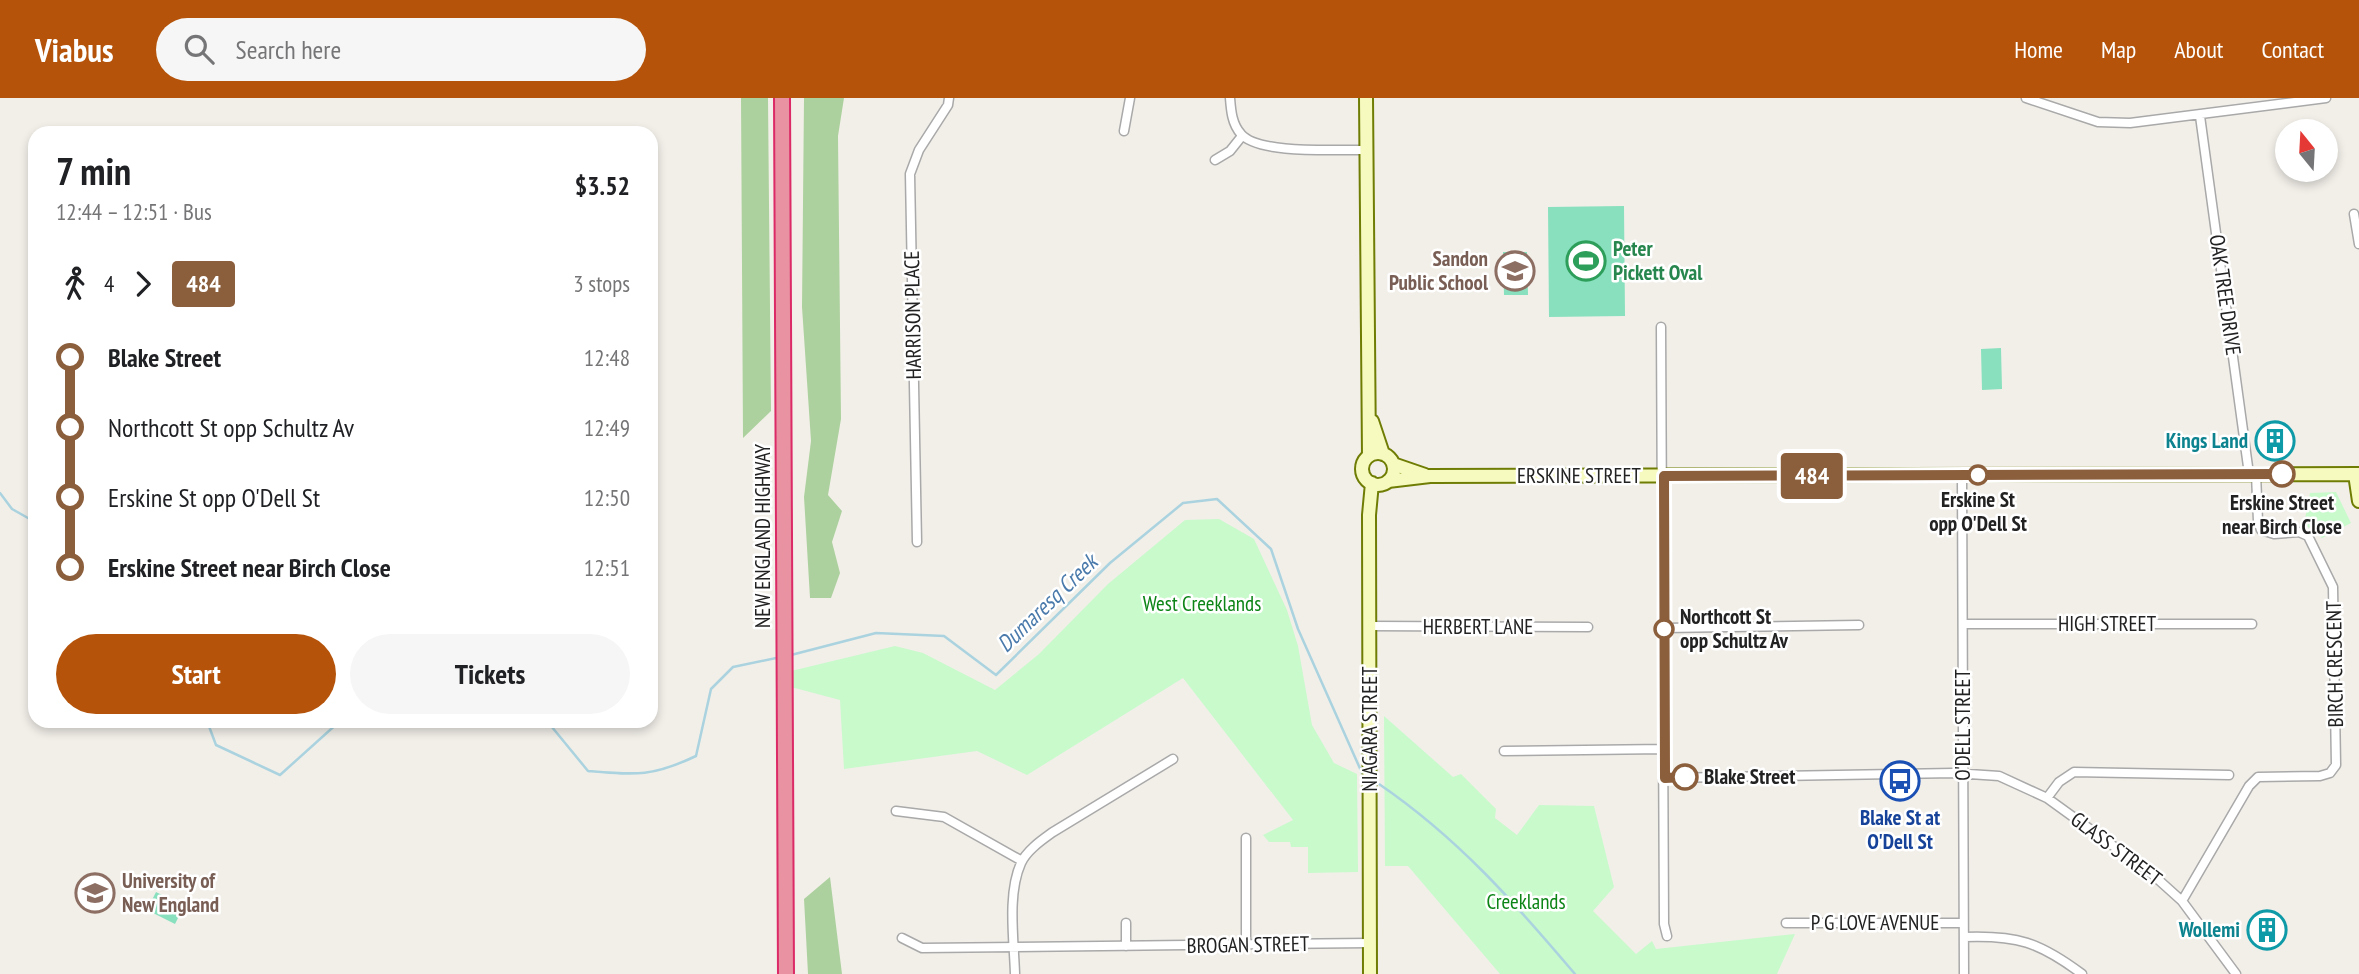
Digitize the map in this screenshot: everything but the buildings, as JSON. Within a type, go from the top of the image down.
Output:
[{"type":"highway","name":"NEW ENGLAND HIGHWAY","points":[[782,98],[786,974]]},
{"type":"street","name":"HARRISON PLACE","points":[[917,542],[910,174],[919,149],[948,105],[948,98]]},
{"type":"street","points":[[1124,131],[1130,98]]},
{"type":"street","points":[[1230,98],[1231,117],[1242,136],[1280,148],[1367,150]]},
{"type":"street","points":[[1366,98],[1368,410],[1369,456],[1362,470],[1372,483],[1388,481],[1393,473],[1368,410]]},
{"type":"street","points":[[2026,98],[2098,122],[2130,123],[2326,98]]},
{"type":"street","name":"OAK TREE DRIVE","points":[[2200,116],[2253,474]]},
{"type":"street","points":[[1215,160],[1230,151],[1242,136]]},
{"type":"street","points":[[2354,214],[2359,244]]},
{"type":"street","points":[[1661,327],[1664,476],[1664,924],[1667,936]]},
{"type":"street","points":[[1369,456],[1388,459]]},
{"type":"street","name":"ERSKINE STREET","points":[[1388,459],[1430,476]]},
{"type":"street","name":"BIRCH CRESCENT","points":[[2182,901],[2249,786],[2258,777],[2330,773],[2336,765],[2333,587],[2308,537],[2299,532],[2274,534],[2262,530],[2258,521],[2253,474]]},
{"type":"street","points":[[2357,474],[2359,501]]},
{"type":"street","name":"ERSKINE STREET","points":[[1388,481],[1430,476],[2357,474]]},
{"type":"street","name":"O'DELL STREET","points":[[1962,475],[1964,974]]},
{"type":"street","name":"NIAGARA STREET","points":[[1370,974],[1369,626],[1372,483]]},
{"type":"street","name":"HIGH STREET","points":[[1963,624],[2252,624]]},
{"type":"street","points":[[1664,628],[1859,625]]},
{"type":"street","name":"HERBERT LANE","points":[[1369,626],[1588,626]]},
{"type":"street","points":[[1504,751],[1665,749]]},
{"type":"street","points":[[1015,974],[1015,885],[1022,861],[1035,845],[1053,832],[1173,759]]},
{"type":"street","points":[[2047,798],[2059,782],[2074,772],[2229,775]]},
{"type":"street","points":[[1665,778],[1963,774]]},
{"type":"street","name":"GLASS STREET","points":[[1963,774],[1999,776],[2047,798],[2152,874],[2182,901],[2236,974]]},
{"type":"street","points":[[896,811],[944,817],[1022,861]]},
{"type":"street","points":[[1246,838],[1246,946]]},
{"type":"street","points":[[1126,923],[1126,946]]},
{"type":"street","name":"P G LOVE AVENUE","points":[[1786,923],[1964,923]]},
{"type":"street","points":[[1964,936],[2006,936],[2032,942],[2082,974]]},
{"type":"street","name":"BROGAN STREET","points":[[902,938],[922,948],[1370,943]]},
{"type":"green space","points":[[741,98],[768,98],[771,411],[743,438]]},
{"type":"green space","points":[[804,98],[844,98],[838,136],[841,419],[828,495],[842,511],[832,542],[840,573],[831,598],[810,598],[804,497],[811,441],[802,307]]},
{"type":"green space","name":"Peter Pickett Oval","points":[[1624,206],[1625,316],[1549,317],[1548,207]]},
{"type":"green space","points":[[1503,252],[1527,252],[1528,295],[1504,295]]},
{"type":"green space","points":[[2001,348],[2002,389],[1982,390],[1981,349]]},
{"type":"green space","points":[[2336,492],[2351,523],[2322,538],[2304,524],[2310,493]]},
{"type":"green space","name":"West Creeklands","points":[[1219,519],[1254,539],[1287,610],[1298,646],[1312,725],[1334,763],[1357,774],[1358,872],[1308,873],[1308,847],[1291,847],[1290,842],[1269,842],[1263,835],[1293,820],[1183,678],[1027,775],[977,751],[844,769],[840,700],[791,687],[791,671],[895,646],[923,653],[995,690],[1039,654],[1108,584],[1185,520]]},
{"type":"green space","name":"Creeklands","points":[[1384,716],[1453,777],[1461,774],[1496,809],[1495,818],[1517,835],[1539,805],[1594,806],[1614,887],[1593,911],[1636,954],[1652,941],[1656,949],[1795,934],[1777,974],[1500,974],[1408,866],[1385,866]]},
{"type":"green space","points":[[830,877],[842,974],[808,974],[804,899]]},
{"type":"green space","points":[[156,892],[184,906],[175,924],[147,910]]},
{"type":"waterway","name":"Dumaresq Creek","points":[[0,493],[12,509],[28,518]]},
{"type":"waterway","name":"Dumaresq Creek","points":[[791,655],[876,633],[944,636],[996,675],[1110,563],[1183,503],[1217,499],[1271,549],[1298,629],[1362,773]]},
{"type":"waterway","name":"Dumaresq Creek","points":[[553,728],[588,771],[632,774],[667,768],[696,756],[711,689],[733,667],[781,657]]},
{"type":"waterway","name":"Dumaresq Creek","points":[[210,728],[216,745],[280,775],[332,728]]},
{"type":"waterway","name":"Dumaresq Creek","points":[[1379,784],[1434,826],[1484,872],[1575,974]]},
{"type":"bus line","name":"484","points":[[1685,777],[1665,778],[1664,476],[2282,474]]},
{"type":"place","name":"Peter Pickett Oval","points":[[1586,261]]},
{"type":"place","name":"Sandon Public School","points":[[1515,271]]},
{"type":"place","name":"Kings Land","points":[[2275,441]]},
{"type":"place","name":"Erskine Street near Birch Close","points":[[2282,474]]},
{"type":"place","name":"Erskine St opp O'Dell St","points":[[1978,475]]},
{"type":"place","name":"Northcott St opp Schultz Av","points":[[1664,629]]},
{"type":"place","name":"Blake Street","points":[[1685,777]]},
{"type":"place","name":"Blake St at O'Dell St","points":[[1900,781]]},
{"type":"place","name":"University of New England","points":[[95,893]]},
{"type":"place","name":"Wollemi","points":[[2267,930]]}]
